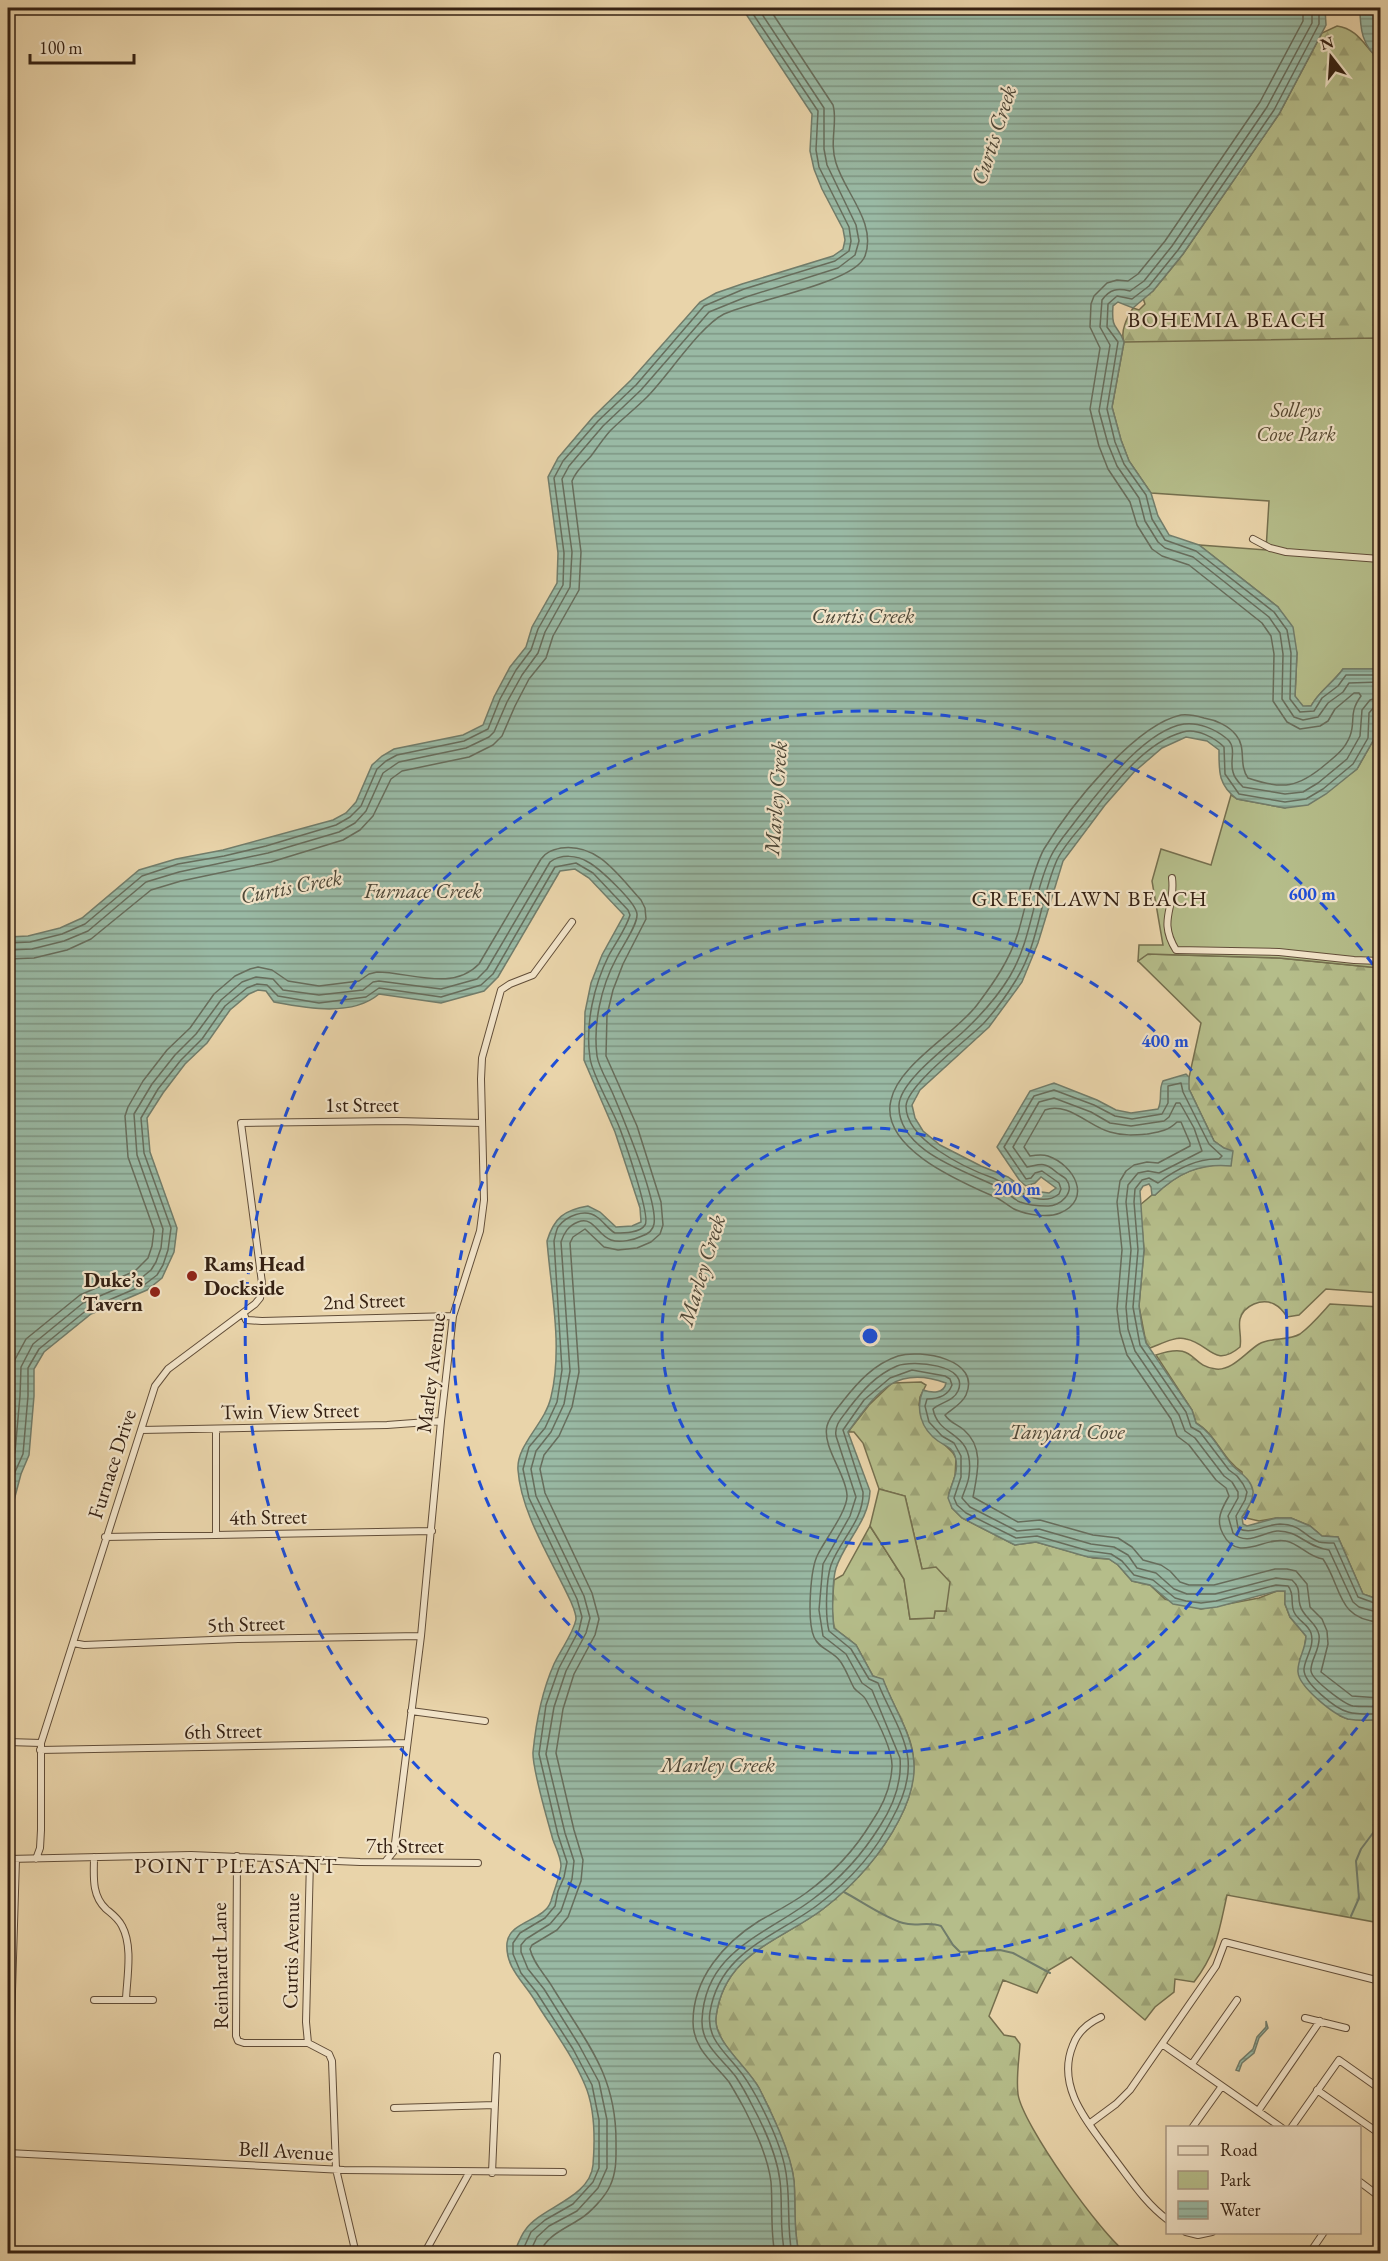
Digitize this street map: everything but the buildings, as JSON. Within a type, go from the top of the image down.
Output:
[{"type":"street","points":[[1253,539],[1270,548],[1286,552],[1380,558]]},
{"type":"street","points":[[1172,878],[1173,891],[1166,922],[1167,932],[1176,950],[1278,952],[1380,961]]},
{"type":"street","name":"Marley Avenue","points":[[385,1862],[394,1851],[421,1636],[453,1316],[480,1231],[484,1200],[482,1058],[501,990],[533,975],[572,922]]},
{"type":"street","name":"1st Street","points":[[243,1122],[406,1121],[482,1124]]},
{"type":"street","name":"Furnace Drive","points":[[36,1858],[40,1848],[41,1830],[41,1743],[155,1386],[168,1369],[244,1314],[260,1298],[262,1283],[240,1127],[243,1122]]},
{"type":"street","name":"2nd Street","points":[[244,1314],[246,1320],[262,1321],[453,1316]]},
{"type":"street","name":"Twin View Street","points":[[141,1430],[387,1425],[441,1421]]},
{"type":"street","points":[[216,1429],[216,1534]]},
{"type":"street","name":"4th Street","points":[[105,1537],[432,1531]]},
{"type":"street","name":"5th Street","points":[[73,1642],[84,1645],[238,1639],[421,1636]]},
{"type":"street","points":[[411,1711],[485,1722]]},
{"type":"street","points":[[8,1742],[41,1743]]},
{"type":"street","name":"6th Street","points":[[40,1750],[407,1743]]},
{"type":"street","name":"7th Street","points":[[8,1859],[191,1855],[478,1863]]},
{"type":"street","name":"Reinhardt Lane","points":[[237,1856],[236,2036],[238,2041],[244,2043],[308,2043]]},
{"type":"street","points":[[94,1857],[95,1890],[104,1908],[122,1925],[126,1938],[126,1999]]},
{"type":"street","points":[[11,2024],[15,1859]]},
{"type":"street","name":"Curtis Avenue","points":[[308,2043],[306,2022],[310,1860]]},
{"type":"street","points":[[1089,2124],[1126,2095],[1216,1966],[1225,1942],[1380,1981]]},
{"type":"street","points":[[94,2000],[153,2000]]},
{"type":"street","points":[[1192,2064],[1237,2000]]},
{"type":"street","points":[[1101,2017],[1088,2023],[1078,2034],[1068,2059],[1071,2091],[1077,2106],[1089,2124],[1137,2188],[1166,2219]]},
{"type":"street","points":[[1305,2018],[1346,2028]]},
{"type":"street","points":[[1258,2110],[1320,2022]]},
{"type":"street","points":[[308,2043],[329,2054],[332,2061],[336,2169],[356,2253]]},
{"type":"street","points":[[1162,2044],[1281,2126]]},
{"type":"street","points":[[492,2173],[497,2056]]},
{"type":"street","points":[[1292,2126],[1339,2060],[1380,2089]]},
{"type":"street","points":[[1193,2126],[1222,2086]]},
{"type":"street","points":[[1317,2090],[1380,2134]]},
{"type":"street","points":[[394,2108],[495,2105]]},
{"type":"street","name":"Bell Avenue","points":[[8,2153],[336,2169],[469,2173],[563,2172]]},
{"type":"street","points":[[424,2253],[469,2173]]},
{"type":"street","points":[[1361,2183],[1380,2197]]},
{"type":"street","points":[[1309,2253],[1323,2234]]},
{"type":"green space","points":[[1337,26],[1351,31],[1380,60],[1380,551],[1271,499],[1124,342],[1123,338],[1128,316],[1133,308],[1139,310],[1145,304],[1143,298],[1153,291],[1183,254],[1279,114],[1322,33]]},
{"type":"green space","name":"Solleys Cove Park","points":[[1380,338],[1380,669],[1343,669],[1311,706],[1303,707],[1295,697],[1297,653],[1278,607],[1199,545],[1266,550],[1269,501],[1151,493],[1129,461],[1112,407],[1124,342]]},
{"type":"green space","points":[[1380,707],[1380,968],[1279,958],[1148,954],[1138,961],[1139,945],[1163,945],[1152,881],[1161,849],[1211,865],[1231,795],[1237,799],[1285,808],[1342,780],[1357,769],[1374,739],[1374,716]]},
{"type":"green space","points":[[1147,954],[1279,958],[1380,968],[1380,1293],[1326,1289],[1299,1315],[1287,1317],[1282,1310],[1269,1302],[1254,1304],[1245,1310],[1240,1319],[1240,1347],[1224,1356],[1212,1353],[1194,1341],[1182,1338],[1150,1348],[1146,1343],[1139,1306],[1144,1250],[1140,1205],[1163,1187],[1190,1171],[1209,1166],[1231,1165],[1224,1148],[1214,1141],[1189,1089],[1188,1082],[1201,1023],[1138,961]]},
{"type":"green space","points":[[1330,1304],[1380,1307],[1380,1600],[1363,1594],[1338,1537],[1322,1536],[1310,1526],[1291,1518],[1259,1521],[1242,1517],[1246,1512],[1242,1472],[1235,1467],[1209,1434],[1196,1423],[1192,1410],[1156,1355],[1169,1351],[1186,1352],[1207,1367],[1222,1369],[1233,1364],[1259,1344],[1300,1334]]},
{"type":"green space","points":[[921,1382],[926,1385],[919,1405],[956,1458],[955,1476],[949,1493],[952,1508],[962,1518],[1015,1545],[1036,1542],[1093,1558],[1109,1559],[1118,1565],[1132,1581],[1150,1585],[1165,1599],[1201,1609],[1285,1591],[1285,1604],[1290,1617],[1306,1636],[1304,1651],[1300,1659],[1340,1716],[1348,1719],[1380,1720],[1380,1923],[1227,1895],[1216,1941],[1202,1971],[1194,1982],[1175,1979],[1174,1992],[1155,2007],[1145,2020],[1071,1957],[1049,1970],[1037,1993],[1003,1980],[989,2016],[1004,2035],[1015,2037],[1020,2044],[1017,2088],[1023,2109],[1048,2153],[1083,2203],[1115,2243],[1127,2253],[799,2253],[795,2226],[794,2181],[785,2146],[759,2088],[725,2044],[716,2026],[721,1995],[730,1978],[742,1963],[756,1951],[823,1909],[856,1880],[892,1833],[909,1797],[914,1763],[905,1727],[883,1680],[873,1676],[856,1645],[834,1628],[832,1609],[834,1580],[843,1575],[870,1526],[904,1579],[910,1619],[934,1618],[935,1611],[946,1611],[922,1569],[905,1496],[879,1489],[863,1443],[854,1432],[848,1432],[869,1405],[892,1383]]},
{"type":"green space","points":[[879,1489],[905,1496],[922,1569],[936,1567],[950,1582],[946,1611],[935,1611],[934,1618],[910,1619],[904,1579],[870,1526]]},
{"type":"water","points":[[742,8],[1325,8],[1326,25],[1279,114],[1183,254],[1153,291],[1133,308],[1118,302],[1113,306],[1114,324],[1124,342],[1112,407],[1129,461],[1151,493],[1158,516],[1169,535],[1199,545],[1278,607],[1293,627],[1297,653],[1295,696],[1303,706],[1311,706],[1343,669],[1380,669],[1380,707],[1374,716],[1374,739],[1357,769],[1326,794],[1308,805],[1285,808],[1237,799],[1231,794],[1221,777],[1219,750],[1207,741],[1186,737],[1162,748],[1134,772],[1105,805],[1063,861],[1038,943],[1022,982],[989,1027],[920,1090],[912,1105],[915,1118],[923,1131],[940,1145],[1008,1177],[1026,1190],[1049,1193],[1056,1188],[1041,1177],[1035,1183],[1026,1186],[1020,1181],[997,1147],[1030,1091],[1054,1083],[1116,1110],[1131,1113],[1158,1109],[1163,1081],[1186,1074],[1189,1077],[1189,1089],[1214,1141],[1233,1151],[1231,1166],[1209,1166],[1190,1171],[1172,1181],[1155,1195],[1152,1195],[1149,1184],[1143,1186],[1140,1191],[1144,1250],[1139,1306],[1146,1343],[1192,1410],[1196,1423],[1207,1432],[1228,1461],[1250,1483],[1253,1494],[1250,1505],[1242,1517],[1243,1524],[1247,1526],[1276,1518],[1291,1518],[1310,1526],[1322,1536],[1338,1537],[1363,1594],[1380,1600],[1380,1720],[1348,1719],[1318,1700],[1304,1685],[1298,1668],[1306,1636],[1290,1617],[1285,1604],[1285,1591],[1201,1609],[1173,1604],[1150,1585],[1132,1581],[1118,1565],[1109,1559],[1088,1557],[1036,1542],[1015,1545],[962,1518],[952,1508],[948,1498],[956,1472],[954,1453],[927,1431],[920,1411],[923,1390],[940,1391],[946,1383],[913,1377],[888,1386],[868,1406],[848,1432],[870,1491],[866,1512],[836,1568],[833,1615],[834,1628],[856,1645],[873,1676],[883,1679],[904,1726],[911,1745],[914,1763],[909,1797],[903,1813],[884,1845],[866,1869],[845,1890],[823,1909],[756,1951],[742,1963],[730,1978],[721,1995],[716,2017],[716,2026],[720,2035],[759,2088],[785,2146],[794,2181],[795,2226],[799,2253],[514,2253],[521,2237],[533,2221],[584,2186],[593,2165],[594,2124],[585,2085],[568,2052],[512,1967],[507,1952],[509,1936],[514,1930],[547,1908],[561,1866],[538,1782],[533,1752],[546,1685],[576,1619],[571,1602],[531,1521],[520,1487],[518,1470],[521,1452],[548,1407],[554,1378],[555,1319],[547,1241],[553,1226],[566,1213],[588,1206],[600,1212],[616,1227],[632,1226],[641,1222],[640,1208],[615,1132],[584,1060],[585,1012],[591,983],[602,955],[624,915],[589,878],[575,869],[560,871],[498,977],[484,991],[441,1003],[379,994],[356,1006],[328,1009],[274,1002],[266,991],[258,990],[249,994],[230,1010],[207,1043],[185,1064],[147,1118],[150,1152],[177,1228],[174,1252],[162,1278],[147,1290],[91,1314],[44,1352],[34,1369],[29,1455],[21,1474],[8,1523],[8,937],[28,936],[60,928],[82,918],[139,870],[333,820],[346,813],[356,802],[372,765],[382,756],[394,749],[463,735],[483,725],[494,697],[510,667],[526,647],[532,627],[557,583],[558,553],[548,477],[558,458],[700,302],[716,293],[742,284],[833,256],[843,249],[845,240],[843,229],[814,169],[810,151],[812,114]]},
{"type":"water","points":[[1360,8],[1380,8],[1380,60],[1369,49],[1363,37]]},
{"type":"water","points":[[1266,2021],[1268,2028],[1259,2038],[1254,2053],[1242,2063],[1239,2071],[1236,2070],[1240,2061],[1253,2049],[1257,2037],[1266,2027]]},
{"type":"waterway","points":[[1351,1916],[1359,1898],[1356,1861],[1361,1849],[1376,1829],[1380,1808]]},
{"type":"waterway","points":[[844,1892],[896,1921],[941,1926],[960,1952],[1000,1950],[1013,1953],[1050,1973]]},
{"type":"place","name":"Rams Head Dockside","points":[[192,1276]]},
{"type":"place","name":"Duke’s Tavern","points":[[155,1292]]},
{"type":"district","name":"BOHEMIA BEACH","points":[[1227,319]]},
{"type":"district","name":"GREENLAWN BEACH","points":[[1090,898]]},
{"type":"district","name":"POINT PLEASANT","points":[[236,1865]]},
{"type":"water label","name":"Curtis Creek","points":[[993,135]]},
{"type":"water label","name":"Curtis Creek","points":[[863,615]]},
{"type":"water label","name":"Marley Creek","points":[[775,798]]},
{"type":"water label","name":"Curtis Creek","points":[[291,886]]},
{"type":"water label","name":"Furnace Creek","points":[[423,890]]},
{"type":"water label","name":"Marley Creek","points":[[701,1270]]},
{"type":"water label","name":"Tanyard Cove","points":[[1067,1431]]},
{"type":"water label","name":"Marley Creek","points":[[718,1764]]}]
